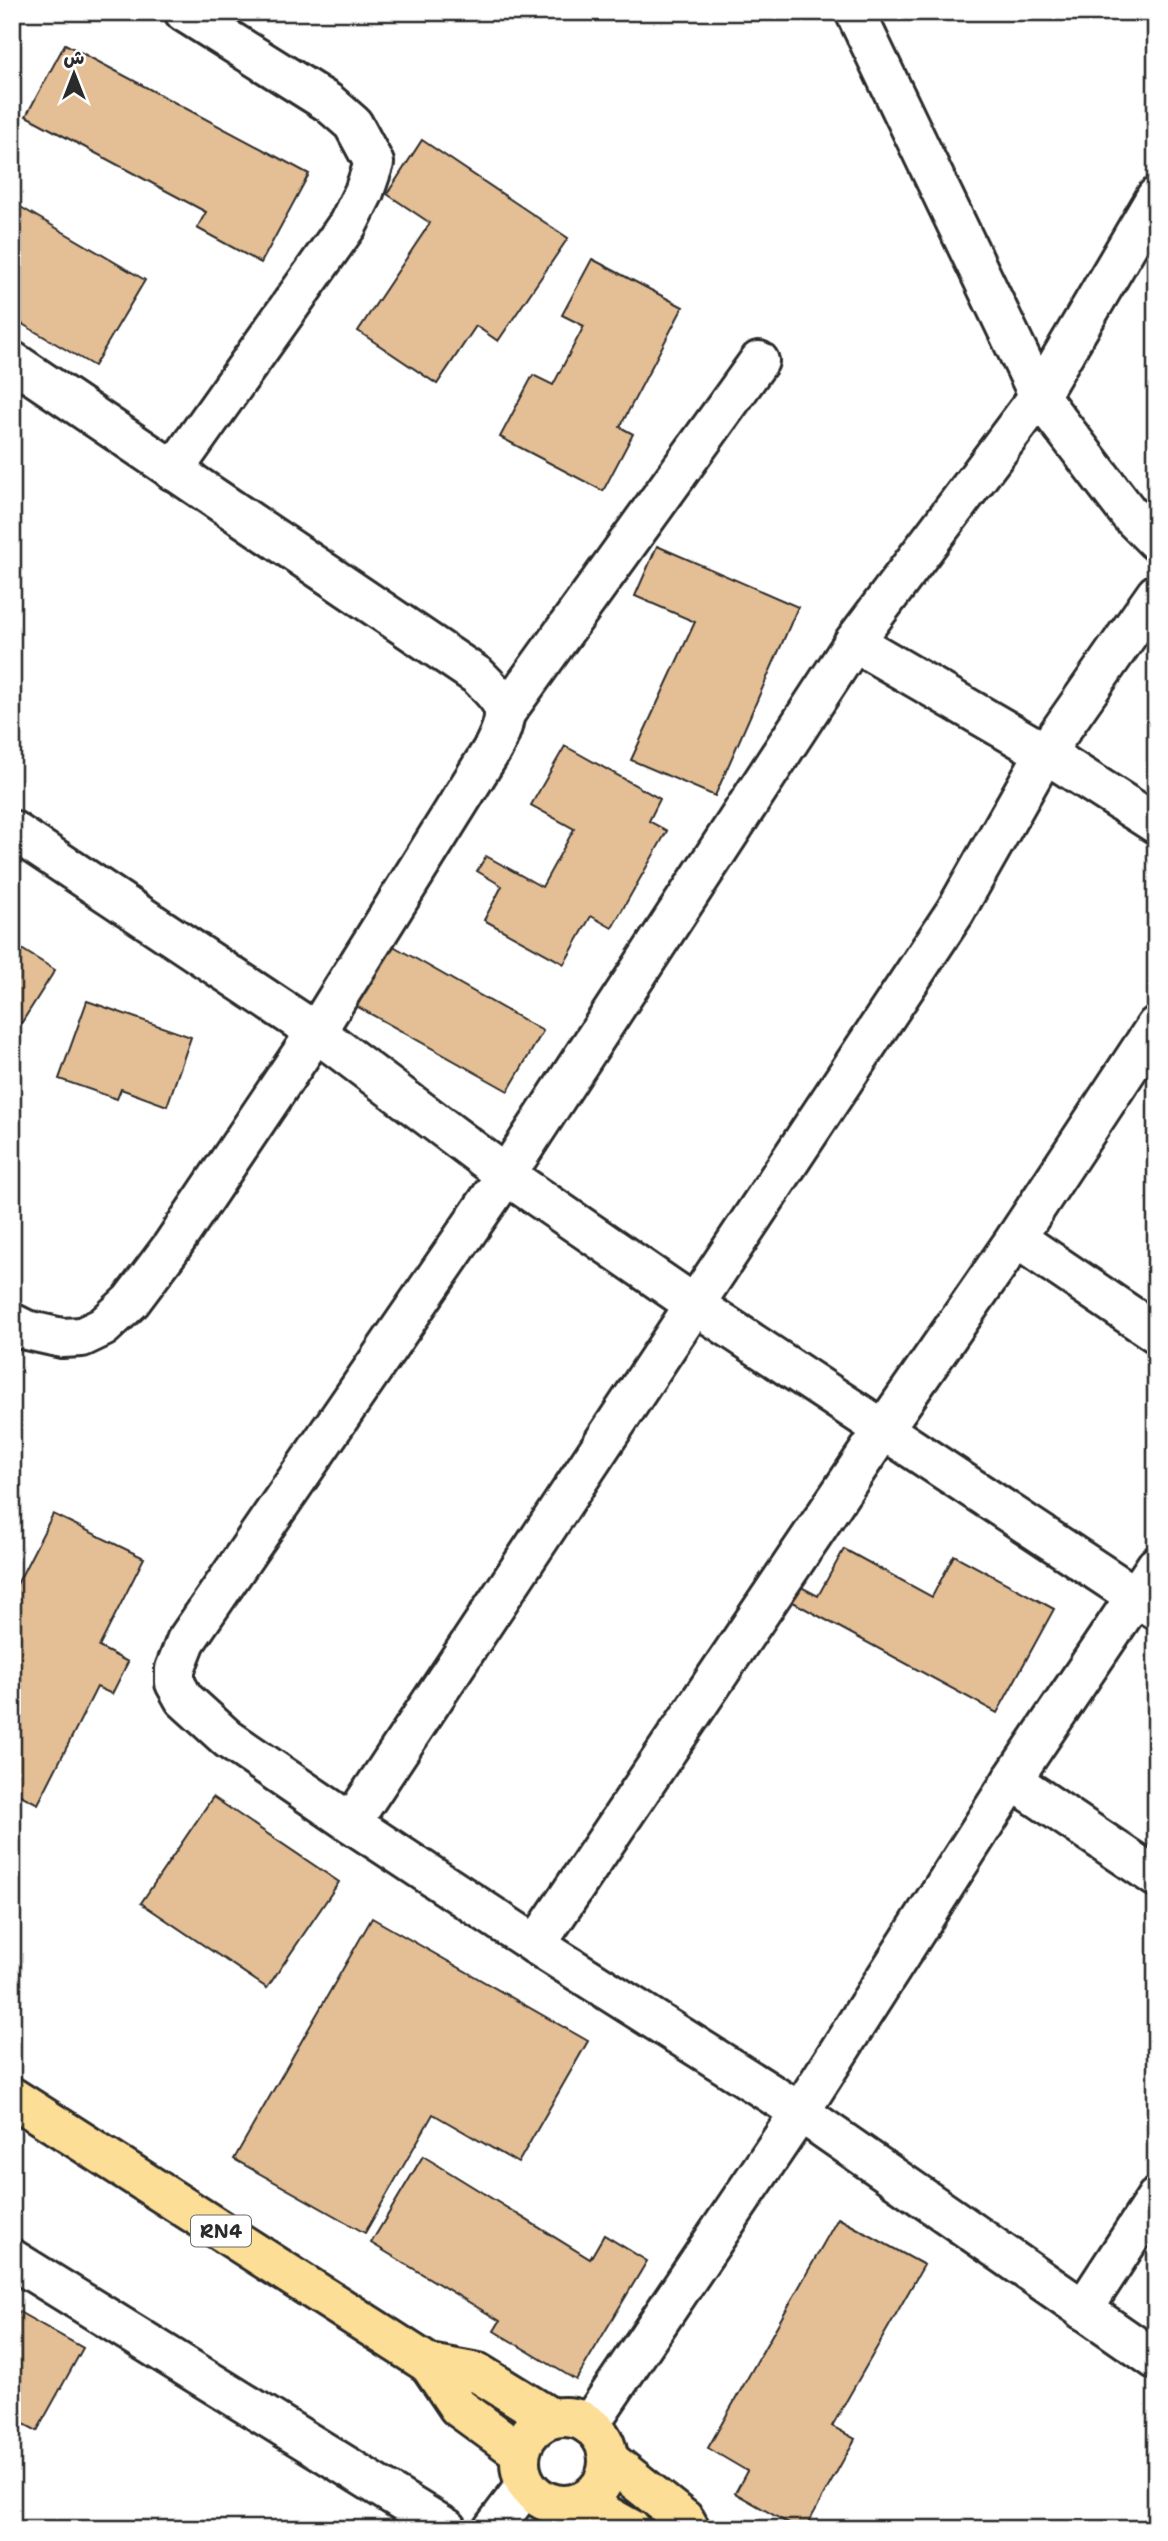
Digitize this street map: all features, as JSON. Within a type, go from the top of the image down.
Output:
[{"type":"main road","name":"RN4","points":[[12,2097],[429,2364],[478,2373],[551,2418],[571,2417],[589,2425]]},
{"type":"main road","name":"RN4","points":[[429,2364],[458,2407],[523,2468],[537,2497],[571,2512],[631,2529]]},
{"type":"main road","points":[[523,2468],[526,2438],[537,2426],[551,2418]]},
{"type":"main road","points":[[571,2512],[597,2491],[606,2476],[608,2459],[603,2440],[589,2425]]},
{"type":"main road","points":[[608,2459],[685,2520],[690,2529]]},
{"type":"street","points":[[173,471],[348,224],[364,192],[374,163],[354,124],[329,103],[184,12]]},
{"type":"street","points":[[855,12],[1039,396],[1130,515],[1156,541]]},
{"type":"street","points":[[1156,197],[1039,396],[854,642],[506,1175],[186,1641],[175,1670],[176,1683],[184,1699],[228,1739],[536,1945],[800,2112],[1156,2360]]},
{"type":"street","points":[[12,361],[478,676],[497,695],[504,715],[503,728],[493,748],[316,1032],[170,1249],[121,1310],[103,1327],[82,1337],[62,1338],[26,1330],[12,1323]]},
{"type":"street","points":[[504,715],[759,361]]},
{"type":"street","points":[[351,1823],[955,912],[1045,753],[1156,594]]},
{"type":"street","points":[[854,642],[1045,753],[1156,824]]},
{"type":"street","points":[[12,830],[316,1032],[506,1175],[695,1305],[883,1430],[1148,1590],[1012,1780],[800,2112],[589,2425]]},
{"type":"street","points":[[536,1945],[883,1430],[1016,1238],[1156,1026]]},
{"type":"street","points":[[1016,1238],[1156,1333]]},
{"type":"street","points":[[1012,1780],[1156,1877]]},
{"type":"street","points":[[1083,2310],[1156,2197]]},
{"type":"street","points":[[12,2259],[448,2529]]},
{"type":"street","points":[[493,2529],[523,2468]]},
{"type":"building","points":[[65,44],[309,174],[261,263],[197,228],[206,212],[26,116]]},
{"type":"building","points":[[422,140],[568,238],[498,341],[476,326],[437,384],[358,331],[430,223],[387,194]]},
{"type":"building","points":[[12,202],[145,280],[94,366],[12,318]]},
{"type":"building","points":[[592,259],[683,307],[620,427],[633,434],[603,491],[500,437],[533,375],[553,385],[584,326],[562,315]]},
{"type":"building","points":[[657,546],[798,607],[715,796],[631,760],[695,622],[635,596]]},
{"type":"building","points":[[565,746],[660,799],[649,821],[667,831],[612,928],[591,916],[564,964],[484,920],[502,886],[477,871],[486,856],[542,887],[574,829],[531,805]]},
{"type":"building","points":[[12,943],[55,970],[12,1038]]},
{"type":"building","points":[[388,943],[543,1031],[508,1091],[353,1004]]},
{"type":"building","points":[[87,1001],[191,1037],[167,1106],[121,1089],[117,1099],[59,1079]]},
{"type":"building","points":[[53,1514],[144,1558],[99,1647],[128,1662],[112,1694],[97,1687],[38,1804],[12,1791],[12,1594]]},
{"type":"building","points":[[844,1549],[932,1597],[954,1555],[1054,1609],[997,1713],[780,1595],[788,1580],[818,1596]]},
{"type":"building","points":[[213,1797],[339,1882],[267,1988],[141,1903]]},
{"type":"building","points":[[372,1918],[588,2041],[518,2163],[433,2114],[365,2233],[234,2159]]},
{"type":"building","points":[[423,2156],[590,2259],[604,2235],[647,2261],[576,2380],[494,2331],[500,2321],[371,2243]]},
{"type":"building","points":[[838,2218],[924,2265],[832,2426],[855,2439],[805,2529],[798,2529],[735,2493],[747,2471],[708,2448]]},
{"type":"building","points":[[12,2308],[83,2348],[37,2431],[13,2418],[12,2421]]}]
